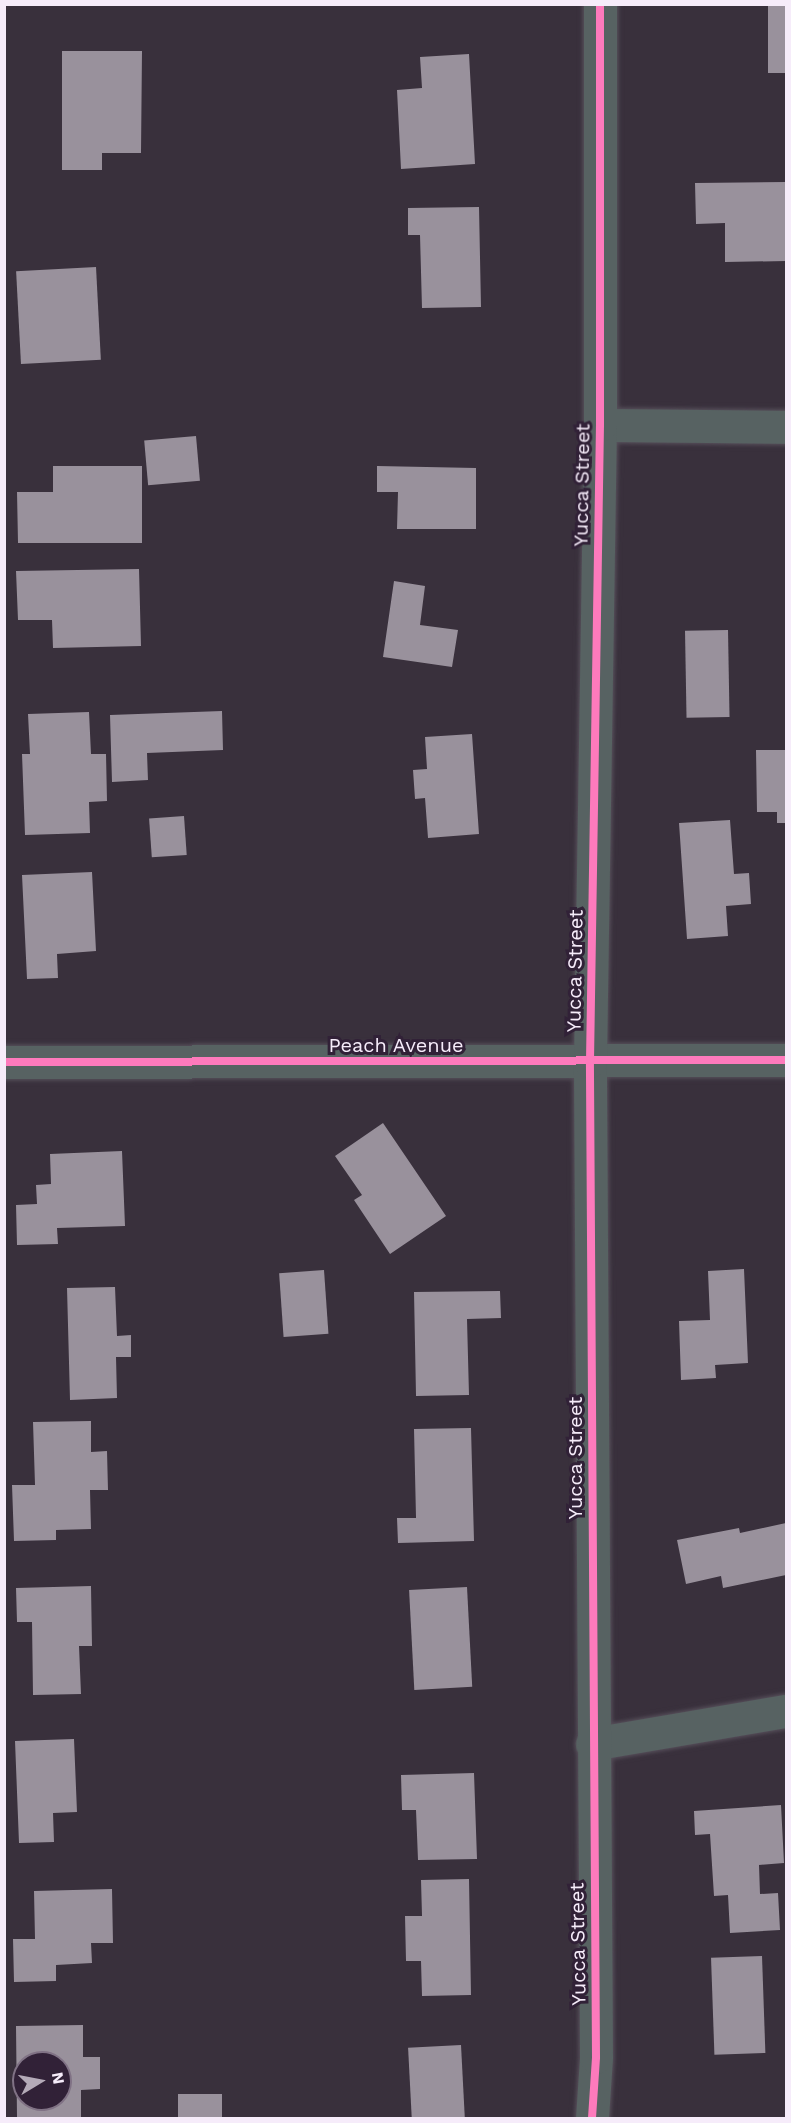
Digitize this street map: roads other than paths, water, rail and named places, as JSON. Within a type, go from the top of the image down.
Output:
[{"type":"street","name":"Yucca Street","points":[[592,2118],[596,2057],[592,1744],[590,1061],[600,425],[600,4]]},
{"type":"street","points":[[600,425],[786,427]]},
{"type":"street","name":"Peach Avenue","points":[[4,1062],[786,1060]]},
{"type":"street","points":[[592,1744],[786,1711]]}]
